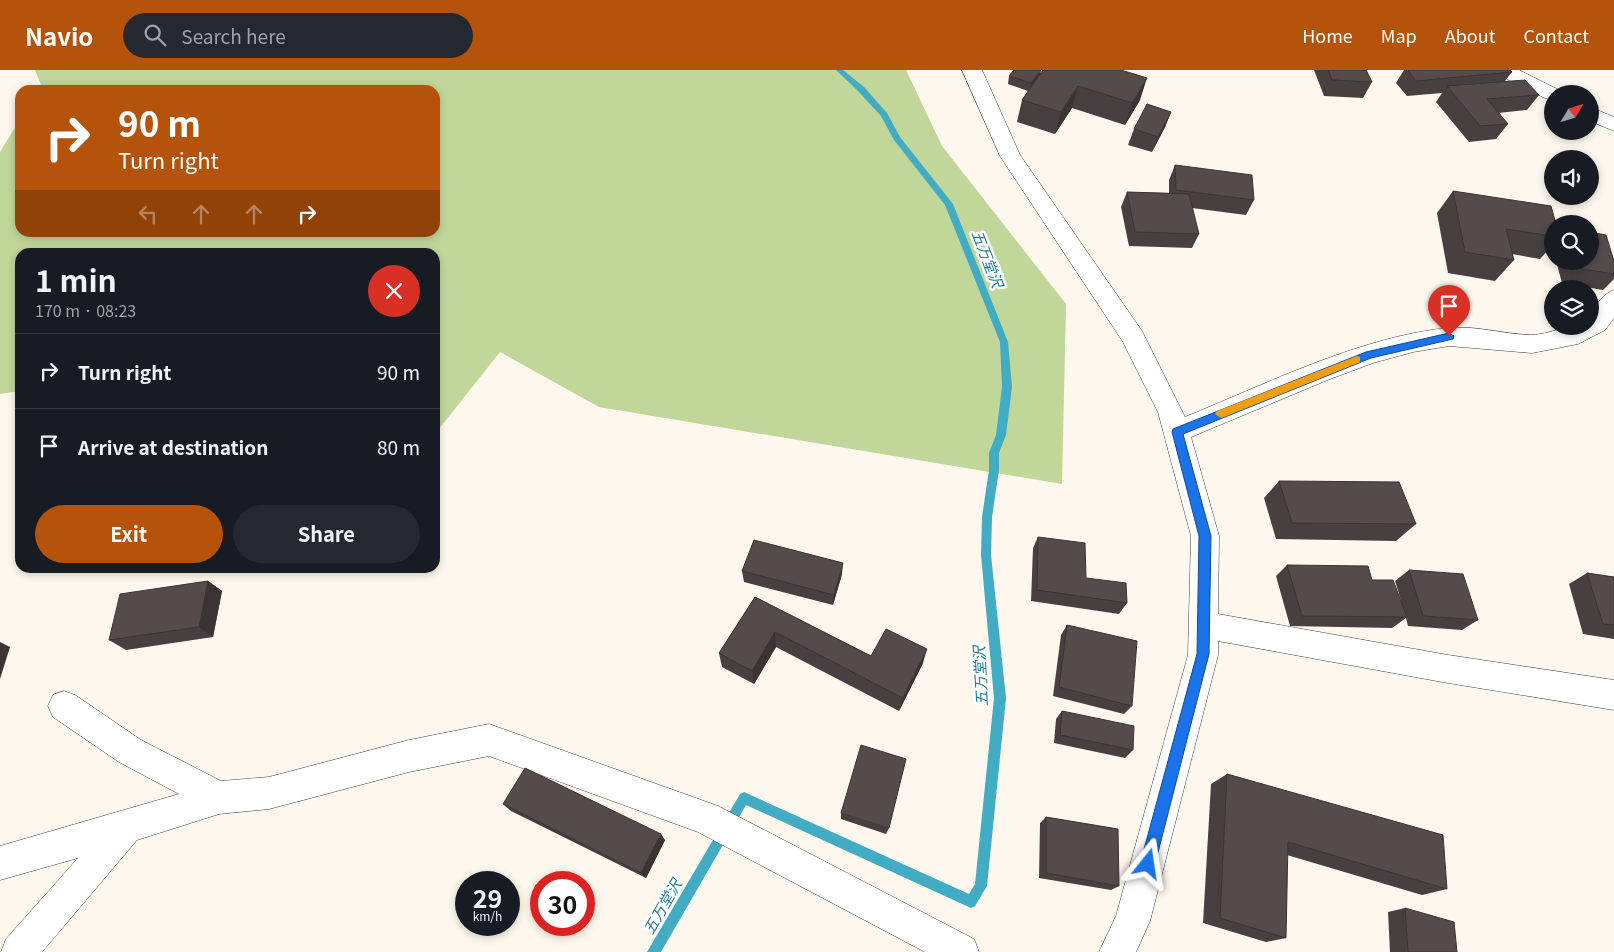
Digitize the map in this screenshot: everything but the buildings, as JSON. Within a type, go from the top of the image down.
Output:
[{"type":"street","points":[[972,70],[1010,156],[1132,337],[1171,412],[1205,536],[1203,654],[1132,921],[1117,952]]},
{"type":"street","points":[[1504,70],[1544,90]]},
{"type":"street","points":[[1599,118],[1614,125]]},
{"type":"street","points":[[1177,432],[1337,366],[1413,343],[1449,336],[1532,344],[1569,338],[1597,324],[1614,299]]},
{"type":"street","points":[[1204,625],[1448,669],[1614,695]]},
{"type":"street","points":[[64,706],[130,751],[219,798]]},
{"type":"street","points":[[0,863],[127,828],[219,798],[269,793],[409,756],[489,740],[706,818],[961,952]]},
{"type":"street","points":[[19,952],[127,828]]},
{"type":"green space","points":[[35,70],[906,70],[942,146],[1066,304],[1062,484],[599,407],[500,352],[440,428],[440,248],[15,248],[15,392],[0,394],[0,152],[15,127],[15,237],[440,237],[440,85],[41,85]]},
{"type":"waterway","name":"五万堂沢","points":[[654,952],[744,798],[971,902],[981,886],[1000,698],[986,555],[987,517],[994,470],[994,453],[1001,435],[1007,387],[1004,342],[949,204],[897,138],[884,115],[861,89],[839,70]]},
{"type":"slow traffic","points":[[1221,414],[1357,359]]},
{"type":"route","points":[[1148,864],[1203,654],[1205,536],[1177,432],[1321,372],[1369,355],[1413,343],[1449,336]]}]
